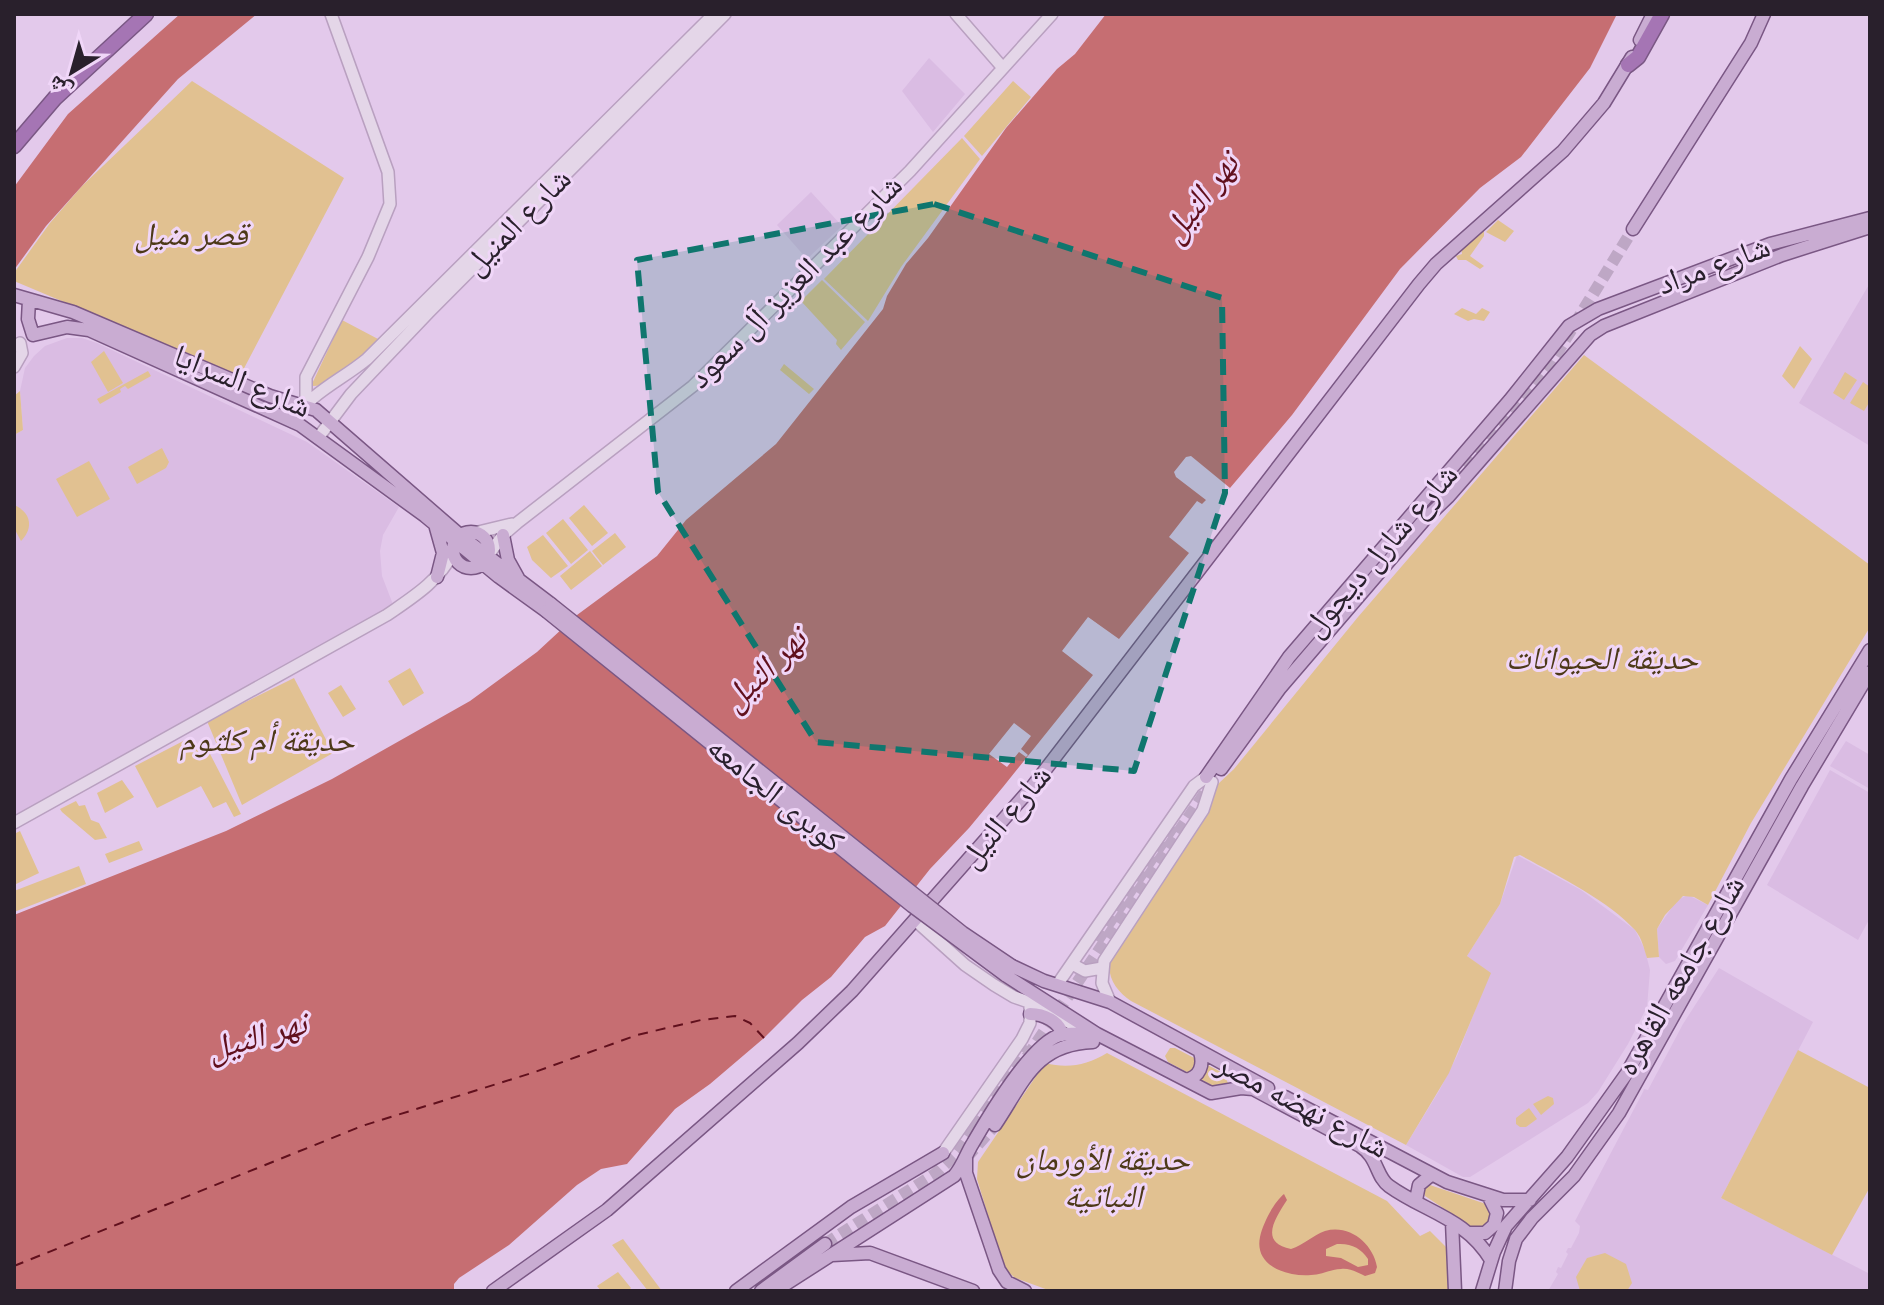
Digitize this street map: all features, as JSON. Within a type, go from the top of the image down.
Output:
[{"type":"highway","points":[[14,146],[55,98],[146,14]]},
{"type":"highway","points":[[1628,65],[1638,57],[1662,14]]},
{"type":"main road","name":"شارع النيل","points":[[493,1291],[607,1210],[667,1158],[809,1033],[916,921],[1061,751],[1436,264],[1563,151],[1604,103],[1628,65],[1653,14]]},
{"type":"main road","points":[[1633,229],[1683,156],[1751,43],[1764,14]]},
{"type":"main road","name":"شارع مراد","points":[[1564,330],[1577,319],[1598,309],[1770,244],[1870,218]]},
{"type":"main road","name":"شارع مراد","points":[[1582,344],[1604,326],[1782,255],[1870,227]]},
{"type":"main road","points":[[20,297],[33,335]]},
{"type":"main road","name":"شارع السرايا","points":[[20,297],[73,312],[270,396],[305,404],[316,410],[332,421],[461,541]]},
{"type":"main road","points":[[1598,309],[1604,326]]},
{"type":"main road","name":"شارع السرايا","points":[[33,335],[67,327],[89,330],[293,422],[520,581],[549,608]]},
{"type":"main road","name":"شارع شارل ديجول","points":[[1209,779],[1289,657],[1456,464],[1564,330]]},
{"type":"main road","name":"شارع شارل ديجول","points":[[1209,779],[1280,688],[1425,519],[1448,497],[1582,344]]},
{"type":"main road","points":[[1550,350],[1559,354],[1564,363]]},
{"type":"main road","points":[[432,522],[441,540],[443,553],[437,577]]},
{"type":"main road","points":[[503,535],[508,560],[520,581]]},
{"type":"main road","points":[[461,541],[456,560],[465,567],[473,568],[487,558]]},
{"type":"main road","name":"شارع السرايا","points":[[487,558],[549,608]]},
{"type":"main road","name":"كوبرى الجامعه","points":[[549,608],[1009,971]]},
{"type":"main road","name":"شارع جامعه القاهره","points":[[1505,1291],[1516,1239],[1532,1218],[1574,1176],[1619,1113],[1870,650]]},
{"type":"main road","name":"شارع جامعه القاهره","points":[[1482,1291],[1506,1226],[1567,1157],[1609,1100],[1730,891],[1870,672]]},
{"type":"main road","name":"شارع نهضه مصر","points":[[1009,971],[1110,1002],[1431,1175],[1489,1197],[1530,1200]]},
{"type":"main road","name":"شارع نهضه مصر","points":[[1009,971],[1097,1034],[1211,1093],[1234,1088],[1253,1089],[1366,1150],[1376,1161],[1386,1185],[1469,1233],[1491,1260]]},
{"type":"main road","points":[[1674,986],[1686,994]]},
{"type":"main road","points":[[1030,1009],[1060,1027],[1062,1035]]},
{"type":"main road","points":[[761,1291],[954,1176],[1031,1057],[1047,1042],[1062,1035],[1097,1034]]},
{"type":"main road","points":[[995,1125],[1044,1056],[1057,1048],[1079,1043],[1112,1042]]},
{"type":"main road","points":[[1186,1080],[1201,1069],[1200,1052]]},
{"type":"main road","points":[[736,1291],[851,1207],[943,1153]]},
{"type":"main road","points":[[966,1156],[966,1173],[999,1270],[1007,1282],[1025,1291]]},
{"type":"main road","points":[[1416,1200],[1419,1185],[1431,1175]]},
{"type":"main road","points":[[1469,1233],[1485,1233],[1494,1225],[1497,1213],[1489,1197]]},
{"type":"main road","points":[[1452,1222],[1455,1291]]},
{"type":"main road","points":[[775,1291],[827,1249],[870,1253],[973,1291]]},
{"type":"street","points":[[305,404],[306,377],[368,257],[390,204],[388,172],[333,19],[344,14]]},
{"type":"street","name":"شارع المنيل","points":[[293,422],[305,404],[367,359],[714,14]]},
{"type":"street","name":"شارع المنيل","points":[[318,438],[351,394],[435,306],[725,14]]},
{"type":"street","points":[[956,14],[1003,68]]},
{"type":"street","name":"شارع عبد العزيز آل سعود","points":[[487,558],[503,535],[517,523],[693,386],[910,171],[1052,14]]},
{"type":"street","name":"شارع السرايا","points":[[14,367],[22,353],[17,346],[33,335]]},
{"type":"street","points":[[340,381],[343,390],[351,394]]},
{"type":"street","name":"شارع عبد العزيز آل سعود","points":[[461,541],[517,523]]},
{"type":"street","points":[[14,823],[367,627],[437,577],[461,541]]},
{"type":"street","points":[[1057,985],[1194,786],[1209,779]]},
{"type":"street","points":[[1110,1002],[1102,983],[1102,968],[1203,810],[1209,779]]},
{"type":"street","points":[[916,921],[979,975],[1030,1009],[1097,1034]]},
{"type":"street","points":[[1072,964],[1085,971],[1102,968]]},
{"type":"street","points":[[943,1153],[1022,1039],[1030,1023],[1030,1009]]},
{"type":"highlighted area","points":[[934,204],[1222,298],[1225,493],[1134,771],[816,742],[658,492],[637,260]]},
{"type":"shaded area","points":[[929,58],[965,94],[933,132],[902,91]]},
{"type":"shaded area","points":[[811,192],[842,226],[807,259],[777,225]]},
{"type":"shaded area","points":[[1870,283],[1870,446],[1799,403]]},
{"type":"shaded area","points":[[67,338],[82,338],[97,343],[307,442],[399,507],[383,535],[380,551],[382,576],[394,607],[14,817],[14,435],[23,430],[20,391],[25,368],[45,346]]},
{"type":"shaded area","points":[[1846,741],[1870,755],[1870,789],[1830,766]]},
{"type":"shaded area","points":[[1830,770],[1870,793],[1870,918],[1858,940],[1767,885]]},
{"type":"shaded area","points":[[1517,855],[1581,890],[1635,930],[1650,970],[1647,1007],[1628,1044],[1588,1103],[1470,1177],[1463,1177],[1406,1145],[1457,1056],[1490,973],[1467,956],[1500,904]]},
{"type":"shaded area","points":[[1688,895],[1708,905],[1675,961],[1666,964],[1659,957],[1657,929],[1677,900]]},
{"type":"shaded area","points":[[1719,968],[1813,1022],[1721,1198],[1870,1274],[1870,1291],[1548,1291],[1558,1274],[1558,1267],[1561,1268],[1568,1254],[1568,1248],[1571,1248],[1579,1233],[1580,1226],[1575,1221],[1644,1089],[1648,1090],[1683,1024]]},
{"type":"green space","name":"قصر منيل","points":[[192,81],[344,178],[240,376],[14,281],[14,273],[50,223],[82,186]]},
{"type":"green space","points":[[1013,81],[1031,97],[982,156],[964,136]]},
{"type":"green space","points":[[962,138],[980,159],[901,267],[868,321],[824,279]]},
{"type":"green space","points":[[1498,220],[1514,231],[1505,242],[1486,232]]},
{"type":"green space","points":[[1484,229],[1484,236],[1470,256],[1484,266],[1480,269],[1466,260],[1458,260],[1456,256],[1462,254],[1461,248]]},
{"type":"green space","points":[[822,280],[865,322],[841,350],[836,344],[837,340],[801,301]]},
{"type":"green space","points":[[1462,308],[1476,314],[1482,308],[1490,312],[1484,321],[1468,321],[1454,314]]},
{"type":"green space","points":[[342,320],[378,339],[340,377],[311,386]]},
{"type":"green space","points":[[1800,346],[1812,359],[1794,389],[1782,376]]},
{"type":"green space","points":[[104,351],[123,383],[108,392],[91,362]]},
{"type":"green space","name":"حديقة الحيوانات","points":[[1584,355],[1870,565],[1870,627],[1751,823],[1708,905],[1694,897],[1683,896],[1665,915],[1657,929],[1659,957],[1647,958],[1635,930],[1596,899],[1520,855],[1514,857],[1500,904],[1467,956],[1491,973],[1449,1073],[1406,1145],[1131,1001],[1113,982],[1109,970],[1111,957],[1192,837],[1218,784],[1234,769],[1358,617]]},
{"type":"green space","points":[[784,364],[814,389],[809,394],[780,370]]},
{"type":"green space","points":[[148,371],[151,376],[128,389],[125,386],[120,389],[121,392],[100,404],[97,399]]},
{"type":"green space","points":[[1845,372],[1857,380],[1844,400],[1833,393]]},
{"type":"green space","points":[[1863,382],[1870,387],[1870,401],[1864,411],[1850,403]]},
{"type":"green space","points":[[20,391],[23,430],[14,435],[14,396]]},
{"type":"green space","points":[[162,448],[169,462],[166,468],[137,484],[128,467]]},
{"type":"green space","points":[[89,461],[110,499],[77,517],[56,479]]},
{"type":"green space","points":[[14,505],[24,512],[29,521],[28,531],[21,541],[14,528]]},
{"type":"green space","points":[[584,505],[608,533],[592,546],[569,518]]},
{"type":"green space","points":[[563,519],[588,550],[571,564],[546,533]]},
{"type":"green space","points":[[615,533],[626,547],[603,565],[592,551]]},
{"type":"green space","points":[[543,535],[568,566],[551,578],[532,560],[527,547]]},
{"type":"green space","points":[[590,551],[602,566],[571,590],[560,576]]},
{"type":"green space","points":[[410,668],[424,693],[403,706],[388,681]]},
{"type":"green space","name":"حديقة أم كلثوم","points":[[294,678],[333,753],[242,805],[207,721]]},
{"type":"green space","points":[[341,685],[356,709],[343,717],[328,693]]},
{"type":"green space","points":[[191,737],[200,754],[208,750],[241,814],[234,817],[226,802],[213,808],[201,786],[157,808],[135,766]]},
{"type":"green space","points":[[122,780],[134,797],[105,813],[97,793]]},
{"type":"green space","points":[[76,801],[79,806],[85,805],[91,820],[99,823],[107,838],[95,840],[60,809]]},
{"type":"green space","points":[[20,831],[39,873],[14,885],[14,834]]},
{"type":"green space","points":[[139,841],[143,850],[109,863],[105,854]]},
{"type":"green space","points":[[79,866],[86,884],[14,912],[14,891]]},
{"type":"green space","points":[[1170,1048],[1223,1073],[1228,1083],[1225,1088],[1219,1089],[1168,1062],[1165,1056]]},
{"type":"green space","points":[[1798,1050],[1870,1088],[1870,1187],[1832,1255],[1721,1198]]},
{"type":"green space","name":"حديقة الأورمان النباتية","points":[[1107,1053],[1387,1201],[1420,1236],[1430,1231],[1447,1248],[1448,1291],[1051,1291],[1015,1278],[1004,1268],[977,1179],[978,1162],[1045,1063],[1077,1065]]},
{"type":"green space","points":[[1548,1096],[1553,1098],[1554,1104],[1541,1115],[1533,1104]]},
{"type":"green space","points":[[1529,1108],[1537,1119],[1526,1127],[1520,1127],[1516,1124],[1516,1118]]},
{"type":"green space","points":[[1427,1184],[1486,1204],[1493,1215],[1484,1229],[1473,1228],[1425,1196],[1422,1189]]},
{"type":"green space","points":[[623,1239],[662,1291],[648,1291],[612,1245]]},
{"type":"green space","points":[[1605,1253],[1626,1264],[1632,1283],[1627,1291],[1580,1291],[1576,1277],[1587,1258]]},
{"type":"green space","points":[[618,1272],[631,1288],[628,1291],[601,1291],[597,1286]]},
{"type":"water","points":[[180,14],[257,14],[178,79],[46,226],[14,270],[14,187],[68,114]]},
{"type":"water","name":"نهر النيل","points":[[1106,14],[1617,14],[1590,68],[1521,157],[1480,188],[1400,269],[1292,415],[1230,488],[1191,456],[1186,457],[1174,472],[1176,477],[1206,500],[1202,504],[1197,501],[1169,537],[1189,553],[1119,639],[1088,617],[1062,651],[1093,675],[885,926],[865,937],[831,977],[802,1000],[764,1038],[675,1109],[627,1164],[601,1169],[577,1185],[509,1245],[459,1278],[454,1284],[454,1291],[14,1291],[14,915],[226,831],[332,779],[470,701],[657,556],[686,520],[776,444],[883,309],[906,264],[1006,128],[1057,69],[1075,54]]},
{"type":"water","points":[[1284,1194],[1287,1200],[1275,1221],[1272,1235],[1281,1246],[1291,1249],[1325,1231],[1343,1230],[1359,1238],[1371,1251],[1377,1267],[1375,1273],[1365,1276],[1344,1269],[1302,1275],[1274,1268],[1259,1247],[1269,1213]],"holes":[[[1337,1244],[1355,1247],[1368,1259],[1368,1265],[1358,1267],[1341,1258],[1326,1256],[1326,1249]]]},
{"type":"pier","points":[[1089,618],[1113,636],[1111,638],[1089,622],[1068,650],[1089,667],[1087,669],[1063,651]]},
{"type":"pier","points":[[1014,723],[1031,736],[1021,749],[1028,755],[1026,757],[1019,752],[1007,767],[989,754]]},
{"type":"ferry route","points":[[14,1266],[362,1126],[535,1072],[637,1035],[701,1020],[735,1016],[750,1023],[764,1038]]},
{"type":"tunnel","points":[[1431,509],[1549,366],[1633,229]]},
{"type":"tunnel","points":[[1027,1057],[1209,787]]},
{"type":"tunnel","points":[[1097,941],[1175,823]]},
{"type":"tunnel","points":[[970,1125],[1026,1045]]},
{"type":"tunnel","points":[[825,1244],[935,1174],[958,1152],[981,1120]]},
{"type":"tunnel","points":[[966,1158],[995,1125]]}]
